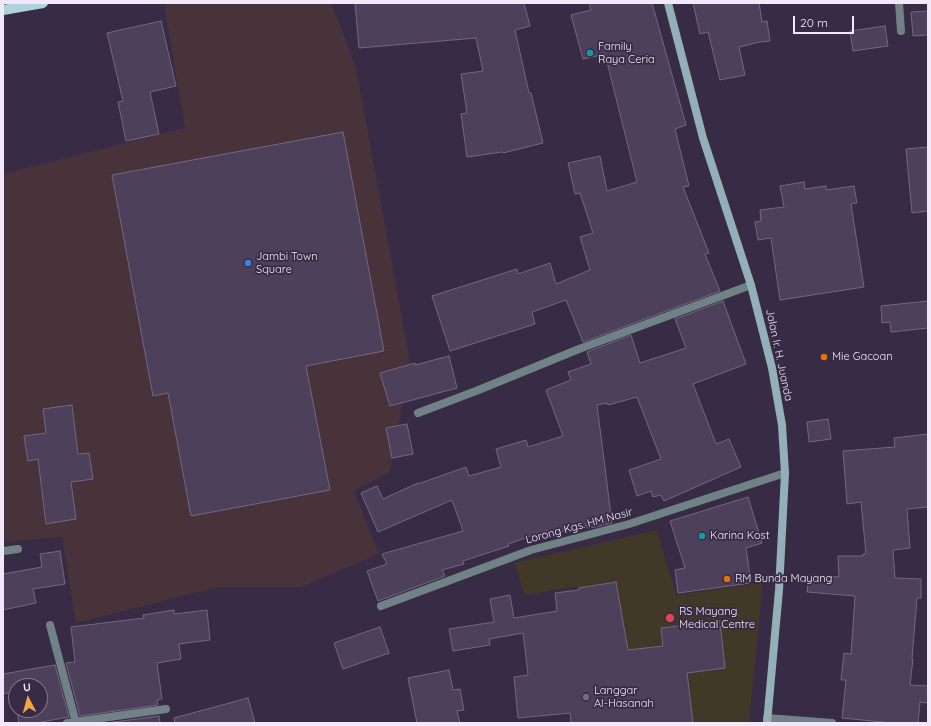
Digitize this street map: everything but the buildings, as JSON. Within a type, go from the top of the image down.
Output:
[{"type":"main road","points":[[3,10],[43,3]]},
{"type":"main road","name":"Jalan Ir. H. Juanda","points":[[668,3],[703,138],[751,285],[772,368],[782,425],[786,473],[779,590],[767,720]]},
{"type":"street","points":[[899,3],[901,31]]},
{"type":"street","points":[[418,413],[579,349],[751,285]]},
{"type":"street","name":"Lorong Kgs. HM Nasir","points":[[381,606],[530,550],[629,524],[786,473]]},
{"type":"street","points":[[3,551],[18,549]]},
{"type":"street","points":[[50,625],[73,722],[166,709]]},
{"type":"street","points":[[767,720],[832,723]]},
{"type":"shaded area","name":"Jambi Town Square","points":[[187,3],[331,3],[356,67],[410,362],[390,472],[354,491],[379,554],[301,587],[218,587],[76,623],[62,537],[3,542],[3,174],[185,128],[164,5]]},
{"type":"shaded area","name":"RS Mayang Medical Centre","points":[[657,530],[676,595],[763,583],[749,723],[613,723],[585,642],[577,586],[525,595],[514,563]]},
{"type":"place","name":"Family Raya Ceria","points":[[590,53]]},
{"type":"place","name":"Jambi Town Square","points":[[248,263]]},
{"type":"place","name":"Mie Gacoan","points":[[824,357]]},
{"type":"place","name":"Karina Kost","points":[[702,536]]},
{"type":"place","name":"RM Bunda Mayang","points":[[727,579]]},
{"type":"place","name":"RS Mayang Medical Centre","points":[[670,618]]},
{"type":"place","name":"Langgar Al-Hasanah","points":[[586,697]]}]
